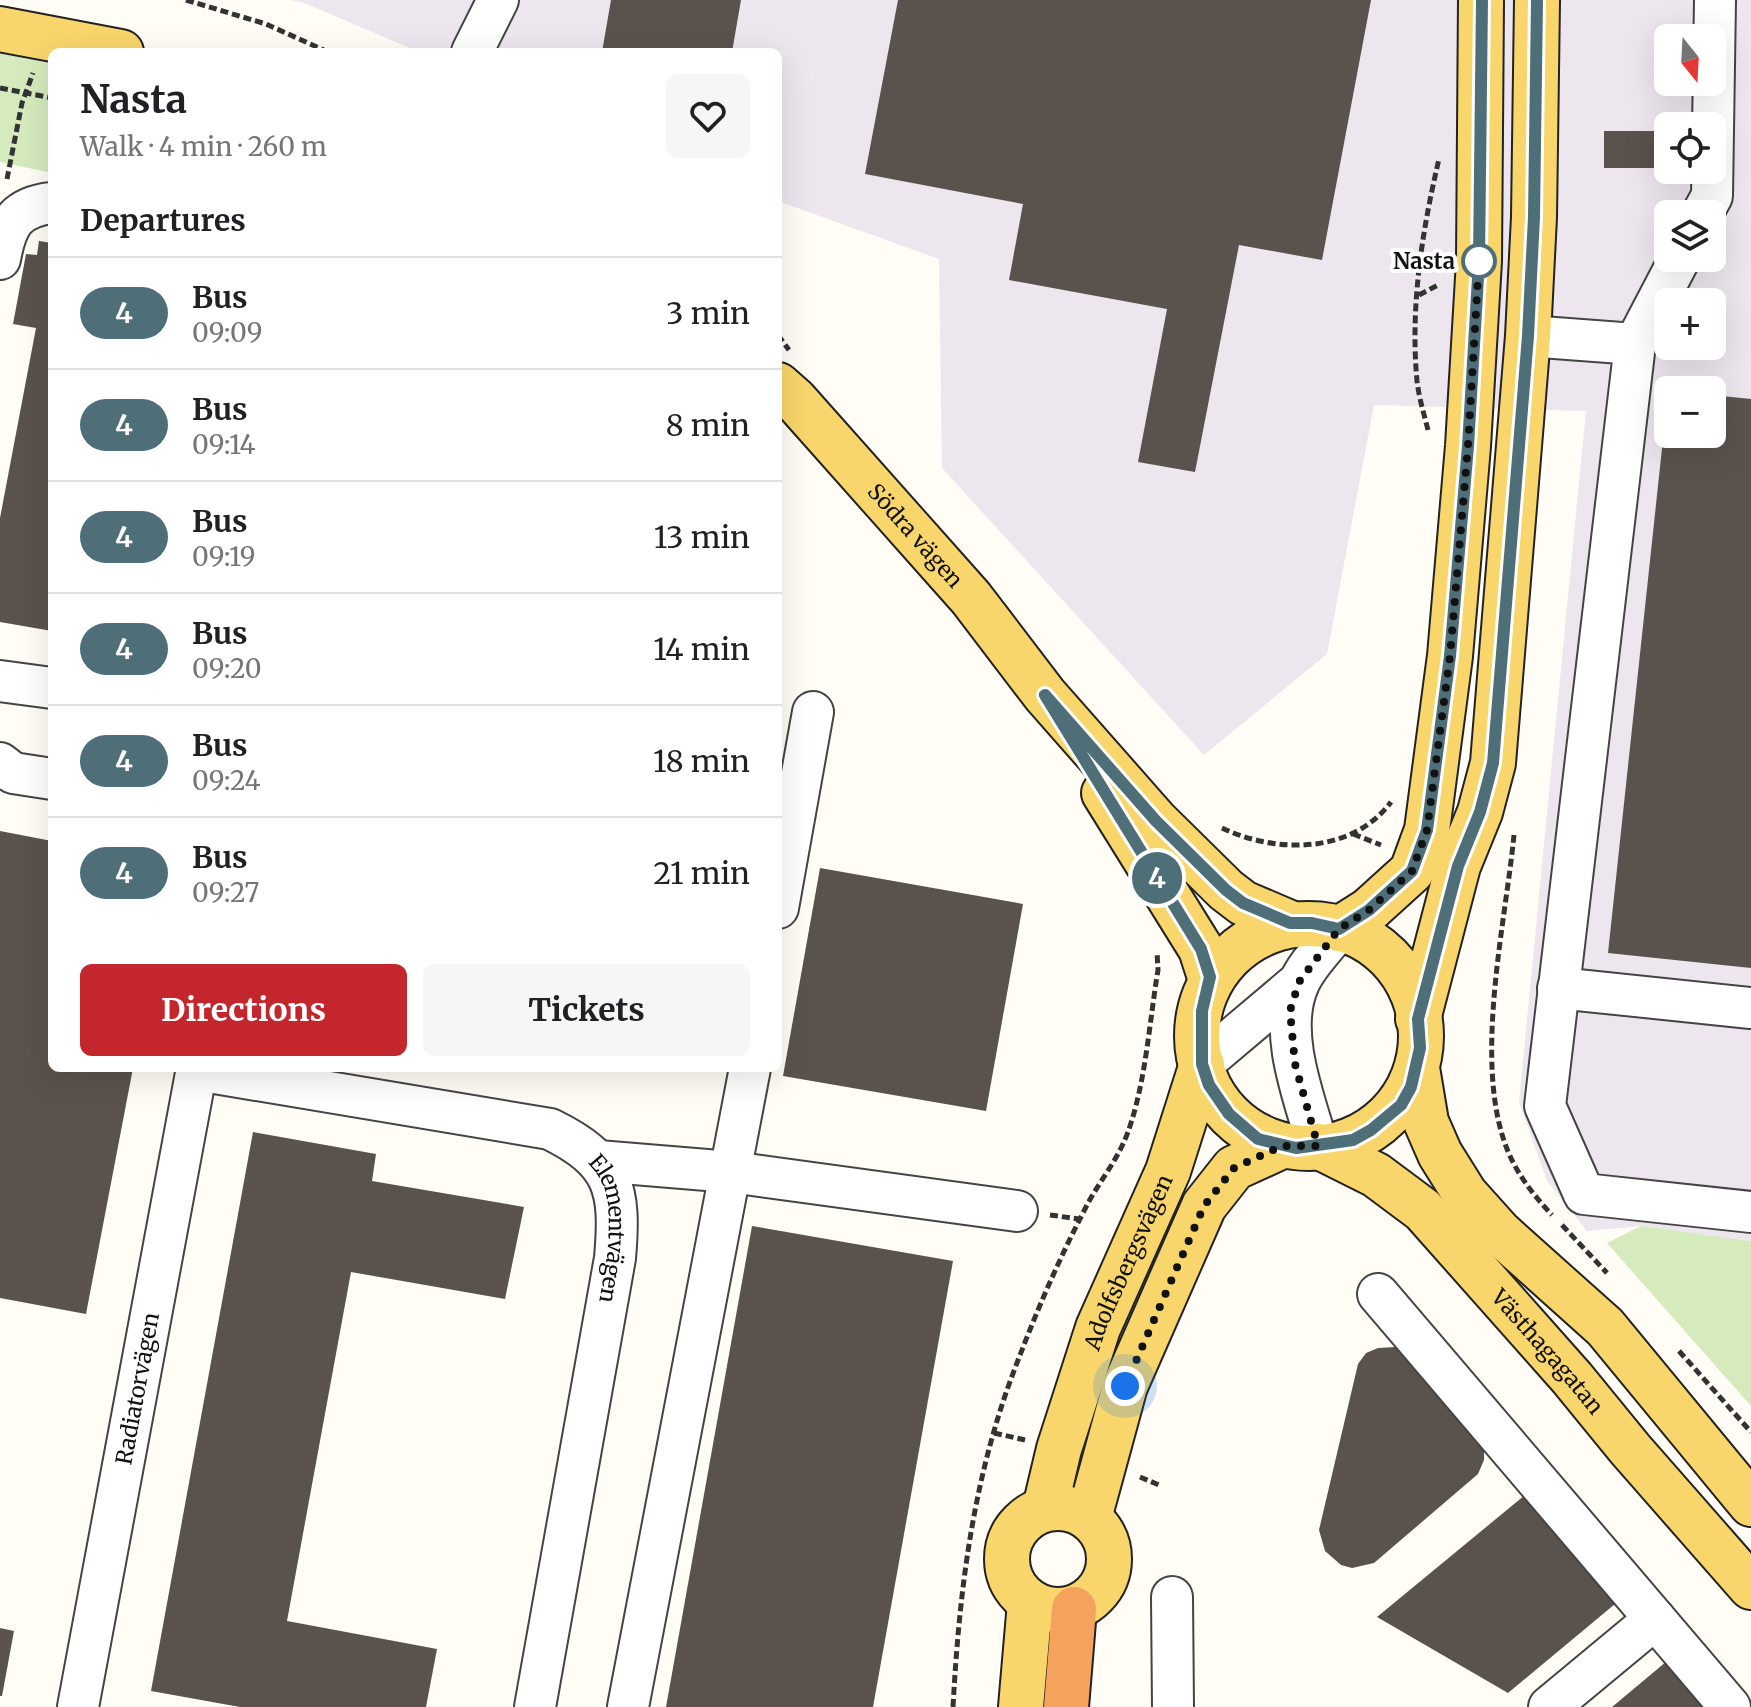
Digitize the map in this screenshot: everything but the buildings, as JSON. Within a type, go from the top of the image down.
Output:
[{"type":"highway","points":[[1066,1707],[1074,1609]]},
{"type":"main road","points":[[1339,929],[1369,910],[1412,871],[1427,830],[1450,656],[1468,446],[1479,246],[1481,0]]},
{"type":"main road","points":[[1418,1019],[1458,866],[1480,812],[1493,763],[1528,336],[1534,217],[1537,0]]},
{"type":"main road","points":[[20,32],[101,48]]},
{"type":"main road","points":[[1475,332],[1528,336]]},
{"type":"main road","name":"Södra vägen","points":[[782,389],[971,598],[1045,695],[1156,821],[1243,903],[1290,923]]},
{"type":"main road","name":"Södra vägen","points":[[1045,695],[1201,949],[1210,977]]},
{"type":"main road","points":[[1089,1518],[1125,1386],[1204,1206],[1234,1168],[1300,1146],[1353,1140],[1371,1130],[1401,1105],[1411,1087],[1420,1048],[1418,1019],[1407,979],[1393,959],[1357,935],[1312,923],[1290,923],[1237,945],[1210,977],[1202,1011],[1202,1064]]},
{"type":"main road","name":"Västhagagatan","points":[[1202,1064],[1209,1085],[1229,1114],[1258,1139],[1300,1146],[1376,1175],[1423,1210],[1751,1587]]},
{"type":"main road","name":"Adolfsbergsvägen","points":[[1045,1508],[1063,1436],[1098,1328],[1168,1171],[1202,1064]]},
{"type":"main road","points":[[1417,1068],[1426,1122],[1440,1154],[1465,1194],[1500,1233],[1605,1327],[1751,1504]]},
{"type":"main road","points":[[1045,1508],[1068,1508],[1089,1518],[1106,1540],[1109,1553],[1109,1569],[1098,1592],[1074,1609],[1049,1611],[1030,1603],[1010,1581],[1006,1550],[1018,1525],[1045,1508]]},
{"type":"main road","points":[[1021,1707],[1030,1603]]},
{"type":"street","points":[[474,48],[498,0]]},
{"type":"street","points":[[1710,200],[1715,0]]},
{"type":"street","points":[[0,259],[4,234],[12,220],[38,207]]},
{"type":"street","points":[[1673,272],[1635,344],[1545,1106],[1584,1194],[1751,1212]]},
{"type":"street","points":[[1528,336],[1635,344]]},
{"type":"street","points":[[1,689],[48,688]]},
{"type":"street","points":[[782,886],[813,712]]},
{"type":"street","points":[[0,763],[13,773],[48,778]]},
{"type":"street","points":[[1202,1064],[1299,982],[1339,929]]},
{"type":"street","points":[[1299,982],[1290,1011],[1300,1146]]},
{"type":"street","points":[[1558,988],[1751,1008]]},
{"type":"street","name":"Radiatorvägen","points":[[78,1707],[196,1072]]},
{"type":"street","name":"Elementvägen","points":[[215,1072],[550,1129],[577,1142],[598,1161],[614,1187],[619,1216],[615,1258],[535,1707]]},
{"type":"street","points":[[628,1707],[749,1072]]},
{"type":"street","points":[[598,1161],[731,1172],[1017,1211]]},
{"type":"street","points":[[1378,1294],[1730,1707]]},
{"type":"street","points":[[1172,1597],[1173,1707]]},
{"type":"street","points":[[1549,1707],[1655,1619]]},
{"type":"path","points":[[186,0],[266,24],[319,48]]},
{"type":"path","points":[[20,32],[32,82],[26,93],[6,182],[38,207]]},
{"type":"path","points":[[0,88],[48,97]]},
{"type":"path","points":[[1430,438],[1417,385],[1418,295],[1422,239],[1441,151]]},
{"type":"path","points":[[1418,295],[1446,281]]},
{"type":"path","points":[[1224,829],[1282,846],[1332,841],[1367,826],[1397,793]]},
{"type":"path","points":[[953,1707],[965,1557],[978,1492],[1007,1392],[1045,1290],[1086,1207],[1116,1162],[1128,1132],[1137,1102],[1158,970]]},
{"type":"shaded area","points":[[290,0],[1751,0],[1751,1241],[1641,1226],[1587,1231],[1547,1181],[1519,1102],[1586,411],[1374,405],[1327,654],[1204,755],[942,468],[939,259],[782,202],[782,48],[410,48],[302,2]]},
{"type":"green space","points":[[0,53],[48,63],[48,172],[0,162]]},
{"type":"green space","points":[[1641,1226],[1751,1241],[1751,1406],[1607,1243]]},
{"type":"bus line","name":"4","points":[[1482,0],[1479,261],[1468,446],[1450,656],[1427,830],[1412,871],[1369,910],[1339,929],[1312,923],[1290,923],[1243,903],[1156,821],[1045,695],[1201,949],[1210,977],[1202,1011],[1201,1047],[1202,1064],[1209,1085],[1229,1114],[1258,1139],[1282,1146],[1296,1148],[1353,1140],[1371,1130],[1401,1105],[1411,1087],[1420,1048],[1418,1019],[1458,866],[1480,812],[1493,763],[1528,336],[1534,217],[1537,0]]},
{"type":"place","name":"Nasta","points":[[1479,261]]},
{"type":"route","points":[[1125,1386],[1204,1206],[1234,1168],[1282,1146],[1318,1146],[1295,1064],[1290,1011],[1299,982],[1339,929],[1369,910],[1412,871],[1427,830],[1450,656],[1468,446],[1479,261]]}]
